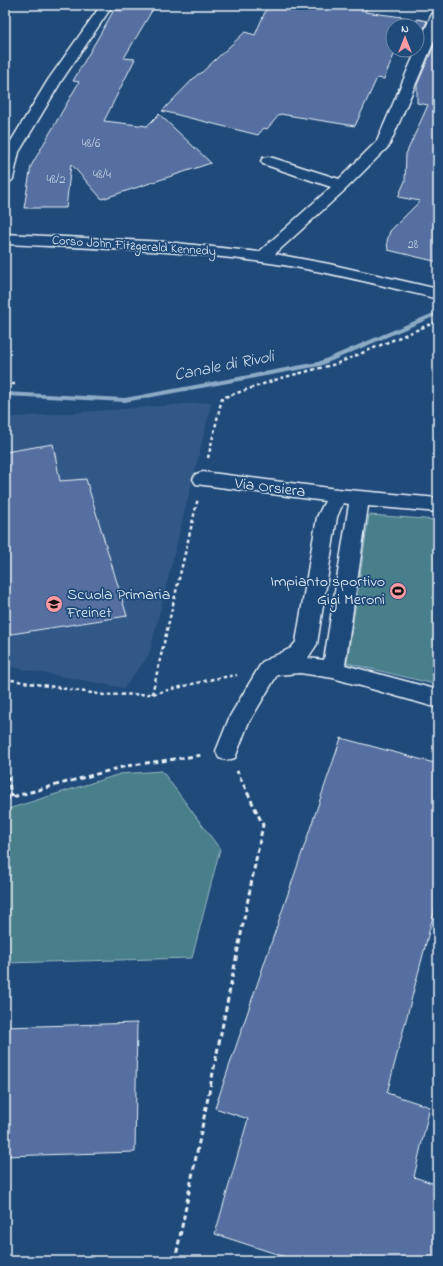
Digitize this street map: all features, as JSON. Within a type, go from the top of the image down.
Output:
[{"type":"street","points":[[5,179],[12,152],[55,80],[107,5]]},
{"type":"street","points":[[262,257],[342,185],[384,143],[438,16]]},
{"type":"street","points":[[268,161],[342,185]]},
{"type":"street","name":"Corso John Fitzgerald Kennedy","points":[[5,239],[155,246],[262,257],[304,263],[438,294]]},
{"type":"street","name":"Via Orsiera","points":[[203,479],[337,496],[438,505]]},
{"type":"street","points":[[227,751],[238,722],[270,668],[299,654],[306,644],[327,517],[337,496]]},
{"type":"street","points":[[333,670],[360,497]]},
{"type":"street","points":[[270,668],[300,665],[333,670],[438,699]]},
{"type":"path","points":[[5,384],[18,384]]},
{"type":"path","points":[[5,678],[104,695],[152,694],[213,679],[270,668]]},
{"type":"path","points":[[5,751],[11,797]]},
{"type":"path","points":[[5,799],[126,766],[227,751],[263,825],[175,1261]]},
{"type":"shaded area","points":[[212,402],[149,655],[124,688],[5,666],[5,418]]},
{"type":"green space","name":"Impianto sportivo Gigi Meroni","points":[[369,515],[438,520],[438,685],[347,663]]},
{"type":"green space","points":[[162,771],[220,849],[192,958],[5,963],[5,810],[120,774]]},
{"type":"building","points":[[268,5],[368,5],[365,12],[410,18],[385,18],[385,58],[393,58],[384,79],[377,78],[355,126],[280,114],[267,129],[264,128],[258,135],[162,111],[198,74],[200,74],[245,32],[255,35]]},
{"type":"building","points":[[127,6],[153,9],[124,58],[135,59],[104,121],[147,126],[159,114],[211,163],[102,199],[71,164],[66,208],[24,208],[31,166],[79,82],[73,81],[114,10],[124,11]]},
{"type":"building","points":[[438,36],[438,262],[388,250],[387,241],[390,231],[420,201],[398,197],[405,181],[406,154],[428,105],[417,103],[417,85]]},
{"type":"building","points":[[53,444],[60,481],[86,479],[127,616],[5,635],[5,452]]},
{"type":"building","points":[[341,738],[438,764],[438,897],[387,1093],[430,1107],[414,1177],[438,1185],[438,1261],[298,1261],[215,1234],[248,1119],[215,1108]]},
{"type":"building","points":[[137,1023],[135,1152],[5,1156],[5,1027]]},
{"type":"waterway","name":"Canale di Rivoli","points":[[5,394],[125,400],[320,364],[438,313]]},
{"type":"place","name":"Impianto sportivo Gigi Meroni","points":[[398,591]]},
{"type":"place","name":"Scuola Primaria Freinet","points":[[54,604]]}]
